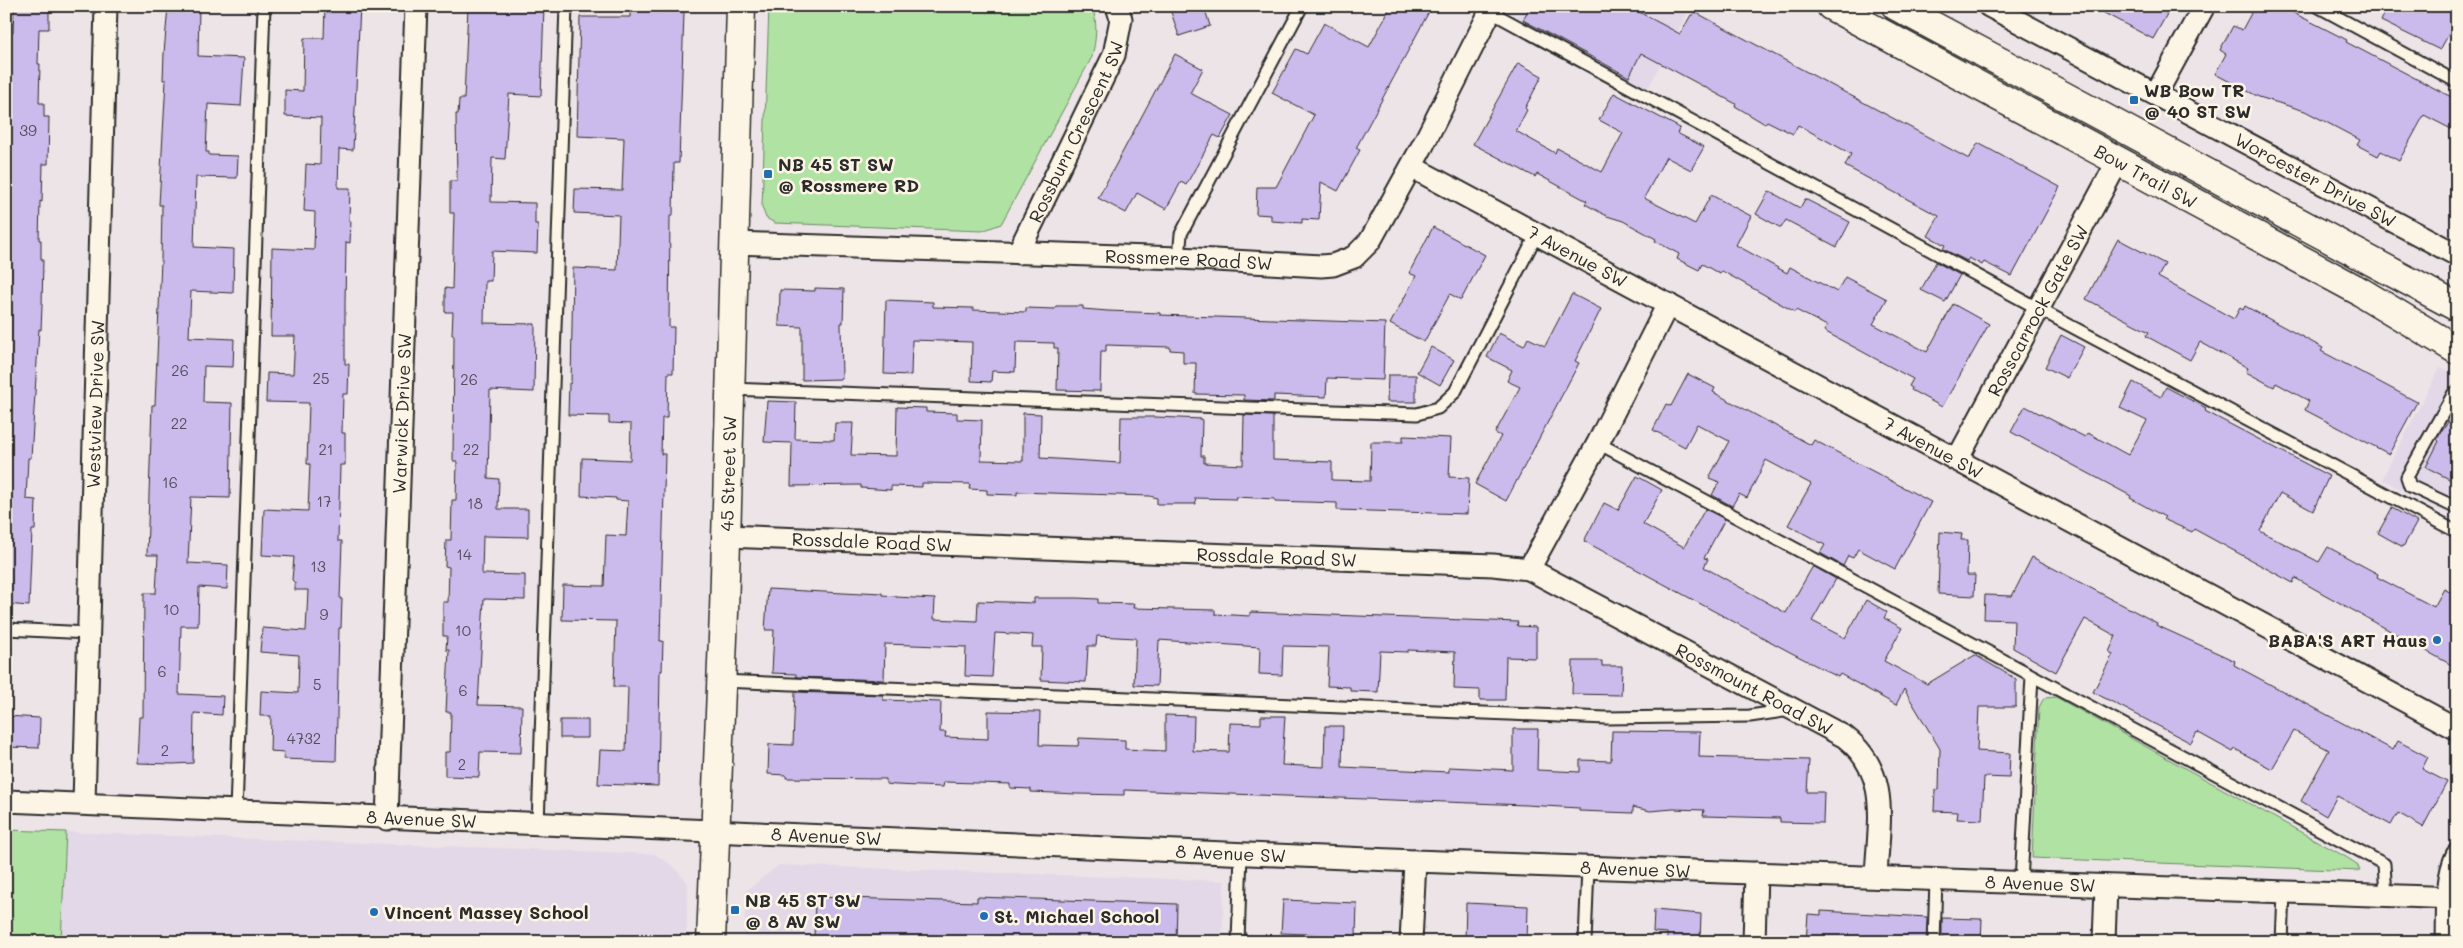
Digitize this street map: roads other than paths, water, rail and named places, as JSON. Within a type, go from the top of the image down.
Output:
[{"type":"main road","name":"45 Street SW","points":[[711,942],[726,536],[741,6]]},
{"type":"main road","name":"Bow Trail SW","points":[[1831,6],[2361,292],[2457,350]]},
{"type":"main road","name":"Bow Trail SW","points":[[1896,6],[2457,306]]},
{"type":"street","name":"Westview Drive SW","points":[[84,803],[106,6]]},
{"type":"street","name":"Warwick Drive SW","points":[[387,819],[416,6]]},
{"type":"street","name":"Rossburn Crescent SW","points":[[1018,253],[1114,54],[1121,19],[1117,6]]},
{"type":"street","name":"Worcester Drive SW","points":[[1990,6],[2457,255]]},
{"type":"street","points":[[2156,94],[2204,6]]},
{"type":"street","name":"Rossmere Road SW","points":[[734,243],[1179,258],[1322,266],[1344,262],[1354,257],[1370,241],[1412,167],[1487,8]]},
{"type":"street","name":"Rosscarrock Gate SW","points":[[1957,460],[2118,160]]},
{"type":"street","name":"7 Avenue SW","points":[[1412,167],[2457,729]]},
{"type":"street","points":[[1529,569],[1598,443],[1668,304]]},
{"type":"street","name":"Rossdale Road SW","points":[[726,536],[1493,565],[1529,569]]},
{"type":"street","name":"Rossmount Road SW","points":[[1529,569],[1845,737],[1856,746],[1872,768],[1879,795],[1876,877]]},
{"type":"street","name":"8 Avenue SW","points":[[6,801],[84,803],[387,819],[1414,861],[2453,898]]},
{"type":"street","points":[[2447,942],[2453,898],[2453,864],[2457,855]]},
{"type":"street","points":[[1411,942],[1414,861]]},
{"type":"street","points":[[1754,942],[1756,873]]},
{"type":"street","points":[[2104,942],[2106,886]]},
{"type":"lane","points":[[236,812],[264,6]]},
{"type":"lane","points":[[538,824],[566,6]]},
{"type":"lane","points":[[1179,258],[1181,234],[1302,6]]},
{"type":"lane","points":[[2317,6],[2457,82]]},
{"type":"lane","points":[[1487,8],[2037,308],[2457,532]]},
{"type":"lane","points":[[730,389],[1417,414],[1438,408],[1455,392],[1537,234]]},
{"type":"lane","points":[[2457,392],[2454,393],[2407,477],[2410,486],[2457,508]]},
{"type":"lane","points":[[1598,443],[2384,864],[2386,896]]},
{"type":"lane","points":[[6,629],[89,633]]},
{"type":"lane","points":[[2021,883],[2032,676]]},
{"type":"lane","points":[[721,681],[1606,718],[1750,716],[1792,709]]},
{"type":"lane","points":[[1238,942],[1241,853]]},
{"type":"lane","points":[[1585,942],[1588,867]]},
{"type":"lane","points":[[1934,942],[1936,880]]},
{"type":"lane","points":[[2282,942],[2284,893]]},
{"type":"place","name":"WB Bow TR @ 40 ST SW","points":[[2134,100]]},
{"type":"place","name":"NB 45 ST SW @ Rossmere RD","points":[[768,174]]},
{"type":"place","name":"BABA'S ART Haus","points":[[2437,640]]},
{"type":"place","name":"NB 45 ST SW @ 8 AV SW","points":[[735,910]]},
{"type":"place","name":"Vincent Massey School","points":[[374,912]]},
{"type":"place","name":"St. Michael School","points":[[984,916]]}]
